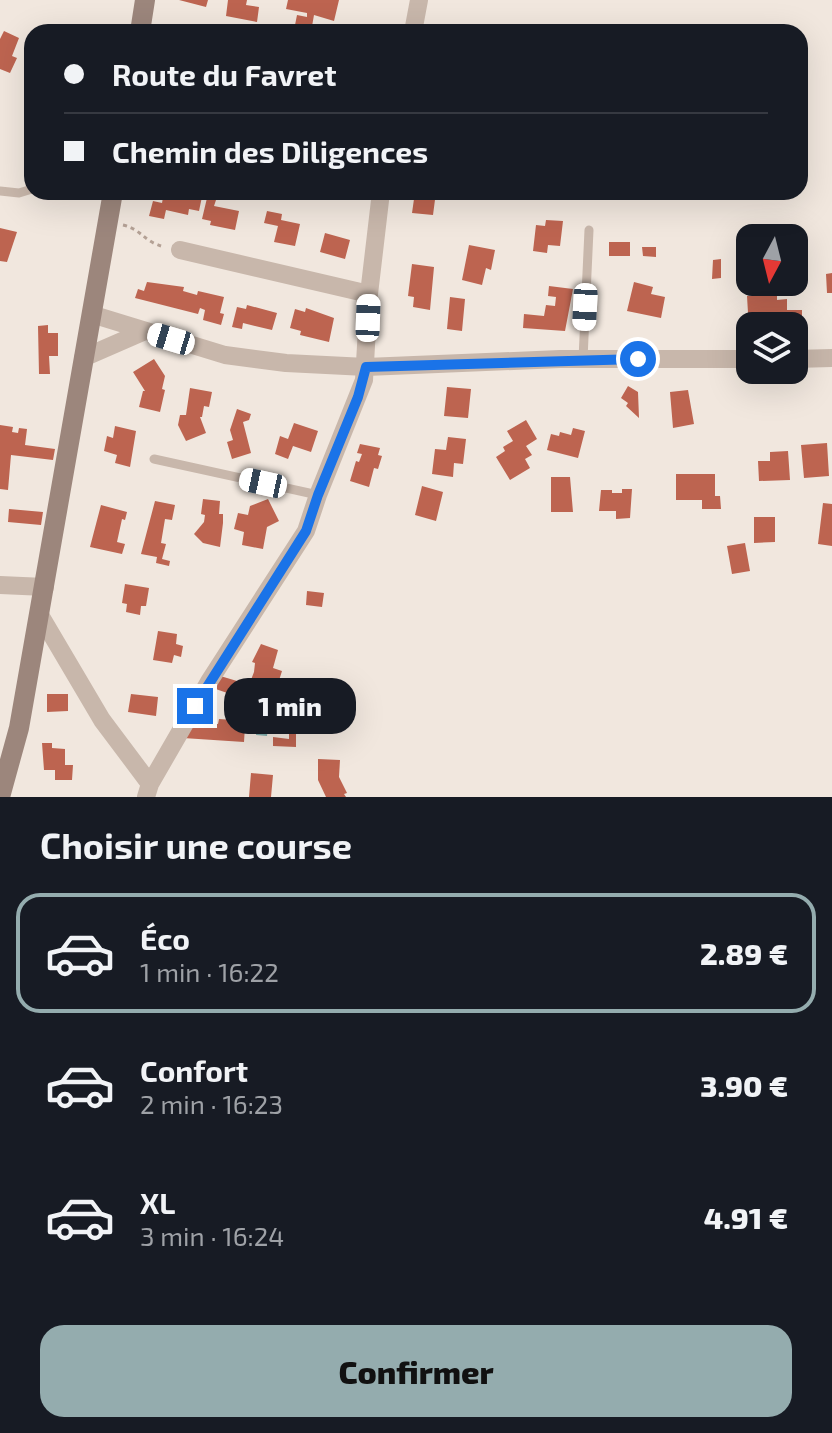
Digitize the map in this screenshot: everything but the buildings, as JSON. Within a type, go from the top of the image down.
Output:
[{"type":"main road","points":[[141,24],[145,0]]},
{"type":"main road","points":[[0,797],[19,728],[112,200]]},
{"type":"street","points":[[414,24],[418,0]]},
{"type":"street","points":[[40,615],[148,790],[210,680],[306,531],[358,397],[366,367],[369,294],[380,200]]},
{"type":"street","points":[[180,250],[369,294]]},
{"type":"street","points":[[91,314],[225,355],[286,363],[366,367],[583,359],[736,359]]},
{"type":"street","points":[[83,358],[145,331]]},
{"type":"street","points":[[808,359],[832,358]]},
{"type":"street","points":[[0,585],[45,587]]},
{"type":"lane","points":[[0,191],[24,191]]},
{"type":"lane","points":[[583,359],[589,230]]},
{"type":"lane","points":[[154,459],[318,495]]},
{"type":"path","points":[[122,225],[134,228],[151,244],[180,250]]},
{"type":"water","points":[[258,709],[279,711],[278,727],[268,727],[267,736],[256,735]]},
{"type":"route","points":[[195,706],[306,531],[358,397],[366,367],[638,359]]}]
